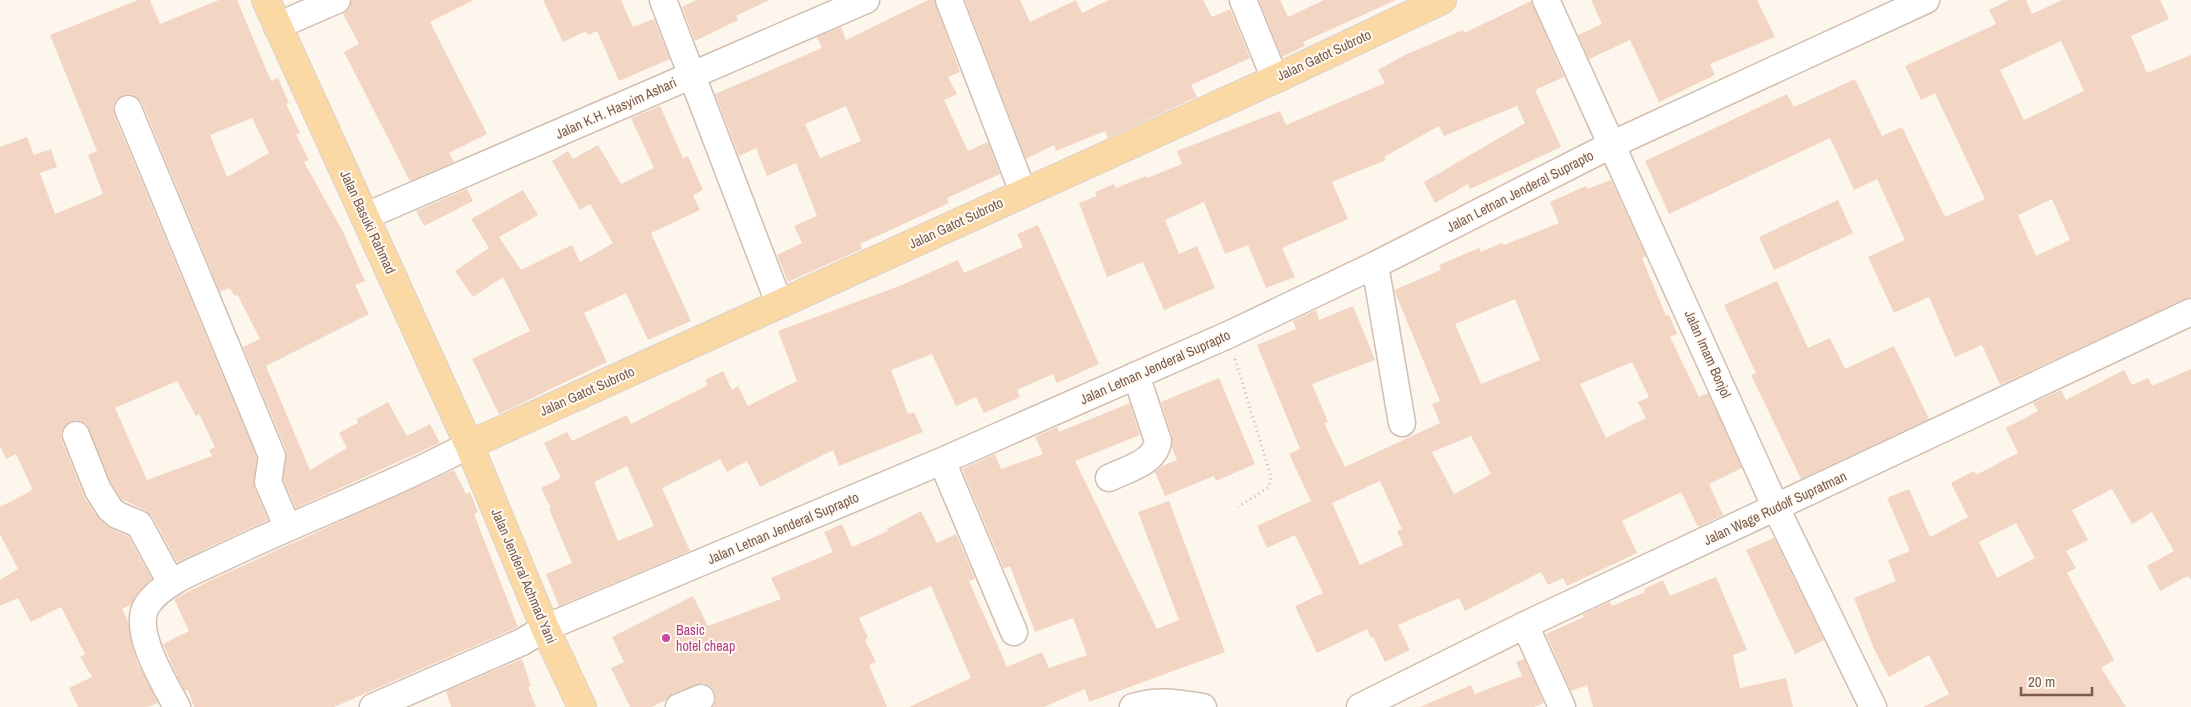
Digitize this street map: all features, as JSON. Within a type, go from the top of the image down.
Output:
[{"type":"main road","name":"Jalan Basuki Rahmad","points":[[266,0],[469,445]]},
{"type":"main road","name":"Jalan Gatot Subroto","points":[[469,445],[1275,79],[1442,0]]},
{"type":"main road","name":"Jalan Jenderal Achmad Yani","points":[[469,445],[545,628],[582,707]]},
{"type":"street","points":[[277,26],[337,0]]},
{"type":"street","points":[[663,0],[780,303]]},
{"type":"street","name":"Jalan K.H. Hasyim Ashari","points":[[366,216],[866,0]]},
{"type":"street","points":[[949,0],[1023,192]]},
{"type":"street","points":[[1243,0],[1275,79]]},
{"type":"street","name":"Jalan Imam Bonjol","points":[[1546,0],[1613,144],[1776,508],[1872,705]]},
{"type":"street","name":"Jalan Letnan Jenderal Suprapto","points":[[373,707],[522,642],[545,628],[942,461],[1228,335],[1375,265],[1613,144],[1926,0]]},
{"type":"street","points":[[128,109],[272,456],[268,482],[287,526]]},
{"type":"street","points":[[1375,265],[1402,423]]},
{"type":"street","name":"Jalan Wage Rudolf Supratman","points":[[1360,707],[1525,625],[2191,312]]},
{"type":"street","points":[[1109,478],[1151,458],[1157,450],[1158,440],[1136,376]]},
{"type":"street","points":[[76,435],[98,490],[110,509],[117,515],[139,524],[171,583]]},
{"type":"street","points":[[177,707],[151,656],[143,629],[147,605],[171,583],[287,526],[440,460],[469,445]]},
{"type":"street","points":[[942,461],[1014,632]]},
{"type":"street","points":[[1525,625],[1562,707]]},
{"type":"street","points":[[1133,707],[1165,700],[1203,707]]},
{"type":"path","points":[[1228,335],[1271,476],[1269,487],[1238,507]]},
{"type":"building","points":[[138,0],[150,0],[160,24],[219,0],[237,0],[271,81],[278,78],[289,103],[286,104],[300,133],[296,135],[309,160],[304,162],[343,232],[365,281],[355,285],[369,314],[266,366],[310,470],[347,448],[339,433],[358,423],[357,419],[388,402],[407,436],[430,424],[440,443],[296,508],[283,480],[286,450],[243,347],[260,339],[237,294],[235,296],[229,288],[220,292],[142,103],[137,97],[130,94],[122,95],[116,100],[113,107],[114,115],[257,458],[254,487],[268,520],[177,562],[152,516],[145,510],[121,499],[111,483],[86,424],[78,420],[71,421],[65,425],[61,432],[62,441],[85,498],[100,520],[111,529],[128,536],[152,579],[135,596],[132,604],[122,609],[128,621],[137,662],[158,703],[148,707],[78,707],[69,688],[92,677],[80,657],[85,654],[61,607],[31,622],[18,598],[0,606],[0,580],[18,569],[0,534],[0,507],[31,491],[32,488],[16,454],[6,459],[0,446],[0,147],[27,137],[34,155],[51,149],[57,167],[40,173],[55,214],[103,194],[88,155],[97,151],[50,35]],"holes":[[[252,118],[269,153],[227,177],[210,135]],[[177,381],[196,416],[199,414],[215,447],[209,450],[212,456],[147,480],[115,408]]]},
{"type":"building","points":[[352,0],[474,0],[430,22],[487,134],[449,153],[454,162],[410,181],[344,52],[359,44],[343,14],[349,9]]},
{"type":"building","points":[[543,0],[621,0],[633,27],[654,19],[670,59],[619,81],[597,31],[588,35],[586,31],[563,42]]},
{"type":"building","points":[[696,0],[769,0],[736,16],[738,20],[695,41],[682,7]]},
{"type":"building","points":[[928,0],[934,0],[960,72],[948,77],[957,94],[944,100],[968,151],[988,142],[1000,174],[947,198],[949,203],[860,244],[862,249],[788,282],[777,255],[802,243],[794,226],[817,216],[796,163],[767,176],[756,148],[739,156],[715,94],[822,48],[817,37],[841,27],[846,40]],"holes":[[[846,106],[861,141],[820,158],[805,124]]]},
{"type":"building","points":[[965,0],[1020,0],[1030,22],[1076,0],[1082,13],[1109,0],[1203,0],[1212,17],[1230,9],[1250,58],[1191,85],[1197,97],[1108,138],[1105,131],[1056,151],[1054,145],[1026,159]]},
{"type":"building","points":[[1259,0],[1280,0],[1288,17],[1324,0],[1396,0],[1303,42],[1305,46],[1282,57]]},
{"type":"building","points":[[1591,0],[1757,0],[1775,37],[1710,64],[1715,75],[1659,102],[1630,40],[1589,59],[1578,35],[1602,24]]},
{"type":"building","points":[[2009,0],[2026,0],[2032,14],[2062,0],[2160,0],[2169,19],[2131,36],[2147,73],[2191,55],[2191,297],[2000,385],[1982,345],[1955,357],[1929,297],[1894,313],[1868,257],[1905,240],[1877,179],[1854,190],[1830,138],[1669,214],[1645,161],[1787,94],[1794,107],[1855,79],[1882,136],[1902,127],[1945,217],[1985,199],[1935,93],[1921,100],[1905,66],[1996,24],[1989,10]],"holes":[[[2061,41],[2084,91],[2024,120],[2000,70]],[[2052,199],[2070,240],[2036,256],[2018,215]]]},
{"type":"building","points":[[1531,1],[1564,77],[1535,90],[1561,147],[1470,189],[1468,184],[1435,203],[1424,182],[1525,123],[1517,106],[1444,136],[1439,126],[1384,157],[1386,160],[1332,182],[1348,219],[1282,248],[1295,277],[1266,288],[1248,245],[1225,254],[1204,202],[1165,220],[1179,254],[1197,246],[1215,288],[1164,310],[1143,262],[1107,277],[1079,203],[1097,196],[1095,192],[1114,184],[1116,188],[1182,164],[1177,151],[1280,111],[1286,125],[1385,83],[1378,70],[1405,55],[1463,30],[1464,33]]},
{"type":"building","points":[[660,106],[683,158],[688,156],[703,190],[693,195],[700,210],[651,233],[691,321],[648,340],[626,293],[584,313],[607,362],[499,414],[472,359],[530,331],[503,277],[473,297],[455,271],[489,248],[471,219],[523,190],[538,215],[499,237],[521,270],[572,245],[580,262],[613,243],[590,204],[580,210],[552,161],[568,151],[573,159],[598,145],[621,184],[654,168],[631,118]]},
{"type":"building","points":[[1611,180],[1646,256],[1642,258],[1666,316],[1669,315],[1677,334],[1670,337],[1699,397],[1708,393],[1742,468],[1709,484],[1723,515],[1698,527],[1681,492],[1622,521],[1637,553],[1567,586],[1563,578],[1548,585],[1541,572],[1465,611],[1459,598],[1398,625],[1410,650],[1385,662],[1367,629],[1317,653],[1295,606],[1323,593],[1295,535],[1267,548],[1257,526],[1311,501],[1289,454],[1300,449],[1257,345],[1296,329],[1293,321],[1316,310],[1319,320],[1353,306],[1375,360],[1312,384],[1328,422],[1324,423],[1345,467],[1440,423],[1432,404],[1440,401],[1394,290],[1441,270],[1439,265],[1479,248],[1481,252],[1502,243],[1504,245],[1559,223],[1550,202],[1586,186],[1587,189]],"holes":[[[1515,299],[1540,360],[1481,384],[1455,324]],[[1632,362],[1649,397],[1638,402],[1646,418],[1606,438],[1580,384]],[[1471,436],[1491,474],[1454,494],[1432,452]],[[1380,481],[1402,529],[1397,531],[1403,545],[1360,565],[1332,503]]]},
{"type":"building","points":[[467,189],[473,201],[424,226],[416,211]]},
{"type":"building","points":[[1838,200],[1853,233],[1774,270],[1759,237]]},
{"type":"building","points":[[1038,225],[1099,364],[1057,383],[1053,374],[1017,390],[1020,397],[984,413],[976,397],[956,406],[932,354],[891,370],[908,414],[914,412],[923,432],[839,466],[833,450],[760,487],[747,461],[727,472],[720,459],[662,488],[690,551],[559,606],[546,574],[572,563],[549,509],[551,508],[541,488],[561,478],[544,443],[567,432],[572,441],[627,415],[631,424],[708,385],[705,380],[723,371],[732,390],[738,386],[748,406],[797,381],[778,331],[902,285],[958,260],[964,273],[1023,247],[1017,234]],"holes":[[[627,466],[654,526],[618,541],[594,482]]]},
{"type":"building","points":[[1777,281],[1808,348],[1830,338],[1845,369],[1894,346],[1929,419],[1801,479],[1751,375],[1756,373],[1724,305]]},
{"type":"building","points":[[2191,369],[2191,580],[2188,576],[2160,591],[2147,566],[2174,551],[2152,512],[2132,524],[2112,489],[2072,510],[2088,540],[2066,551],[2076,568],[2067,573],[2114,660],[2101,668],[2126,707],[1923,707],[1949,694],[1929,655],[1889,677],[1874,649],[1854,598],[1896,581],[1888,560],[1910,551],[1887,498],[1909,489],[1930,537],[1968,517],[1951,483],[1974,471],[1976,475],[2018,453],[2006,428],[2038,411],[2033,403],[2061,390],[2066,400],[2124,370],[2132,385],[2148,378],[2152,386]],"holes":[[[2016,523],[2035,558],[1997,578],[1979,542]]]},
{"type":"building","points":[[1219,378],[1255,464],[1216,481],[1214,476],[1165,496],[1155,472],[1162,466],[1177,460],[1172,448],[1172,436],[1161,402]]},
{"type":"building","points":[[1130,403],[1140,435],[1075,461],[1157,629],[1179,620],[1138,512],[1169,501],[1225,652],[1089,702],[1085,689],[1044,707],[909,707],[971,678],[931,586],[859,618],[868,638],[865,640],[876,662],[869,665],[887,707],[713,707],[716,700],[715,692],[710,686],[703,683],[673,693],[666,700],[652,707],[630,707],[611,668],[624,662],[612,637],[693,596],[708,626],[781,599],[771,578],[833,552],[824,532],[842,524],[852,547],[888,531],[887,529],[921,511],[937,543],[956,534],[975,579],[969,581],[1007,667],[1042,652],[1049,668],[1087,655],[1073,618],[1035,632],[1010,566],[1004,569],[962,469],[995,454],[1001,469],[1043,454],[1035,437],[1057,427],[1059,432]]},
{"type":"building","points":[[454,470],[466,494],[470,492],[478,512],[474,514],[518,627],[334,707],[194,707],[188,690],[185,691],[163,644],[189,631],[174,599],[211,580]]},
{"type":"building","points":[[1774,538],[1824,640],[1795,654],[1746,550]]},
{"type":"building","points":[[1716,577],[1747,650],[1733,655],[1740,688],[1786,678],[1793,707],[1593,707],[1587,685],[1571,691],[1546,634],[1584,617],[1582,615],[1610,602],[1612,606],[1645,592],[1644,589],[1663,580],[1670,596]]},
{"type":"building","points":[[522,659],[531,686],[528,687],[536,707],[451,707],[446,691]]},
{"type":"building","points":[[1524,659],[1544,703],[1534,707],[1420,707],[1471,685],[1475,694],[1522,676],[1516,662]]},
{"type":"place","name":"Basic hotel cheap","points":[[666,638]]}]
